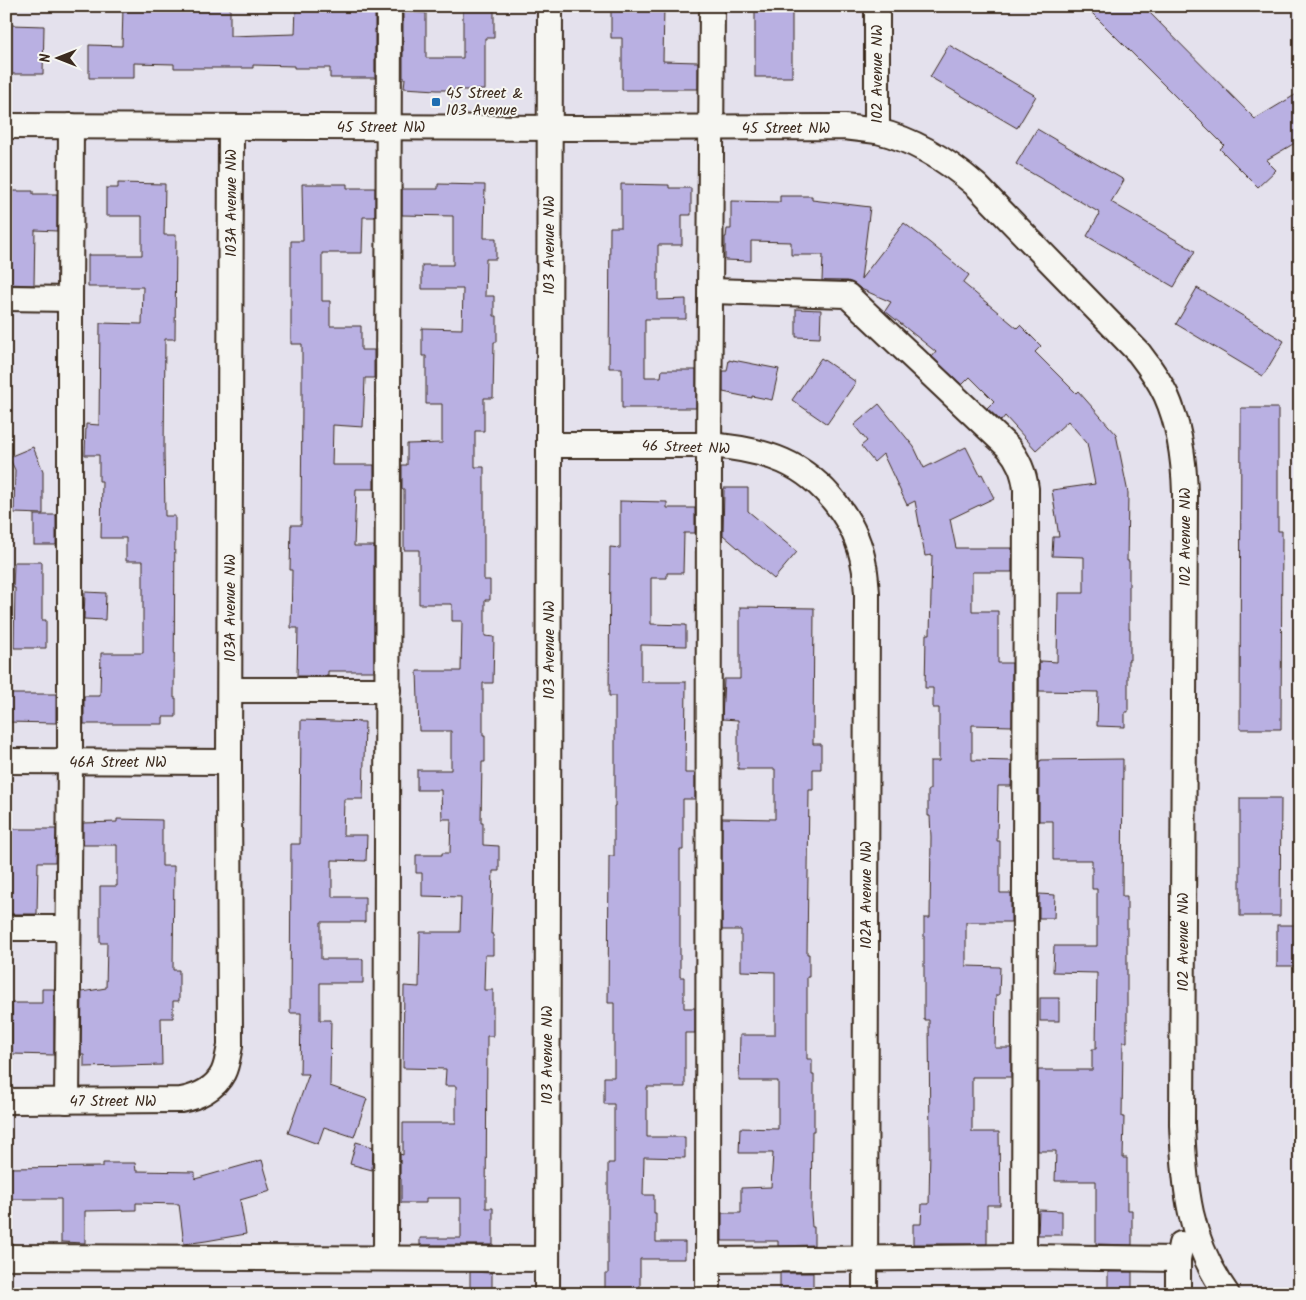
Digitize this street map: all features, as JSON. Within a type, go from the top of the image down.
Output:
[{"type":"street","points":[[386,1258],[389,6]]},
{"type":"street","name":"103 Avenue NW","points":[[547,1294],[550,6]]},
{"type":"street","points":[[708,1294],[709,445],[712,6]]},
{"type":"street","name":"102 Avenue NW","points":[[877,6],[877,131],[903,139],[930,152],[949,163],[977,186],[1139,353],[1166,396],[1182,447],[1186,494],[1182,1124],[1188,1205],[1195,1233],[1217,1280],[1227,1294]]},
{"type":"street","name":"45 Street NW","points":[[6,126],[844,128],[877,131]]},
{"type":"street","points":[[68,1101],[71,126]]},
{"type":"street","name":"103A Avenue NW","points":[[215,1084],[223,1074],[230,1046],[231,127]]},
{"type":"street","points":[[711,291],[847,295],[1008,447],[1016,456],[1025,475],[1024,1257]]},
{"type":"street","points":[[6,298],[70,299]]},
{"type":"street","name":"46 Street NW","points":[[549,445],[709,445],[743,449],[784,461],[819,485],[836,503]]},
{"type":"street","name":"102A Avenue NW","points":[[836,503],[858,544],[864,566],[867,593],[865,1294]]},
{"type":"street","points":[[230,690],[388,690]]},
{"type":"street","name":"46A Street NW","points":[[6,761],[229,762]]},
{"type":"street","points":[[6,928],[68,928]]},
{"type":"street","name":"47 Street NW","points":[[6,1101],[181,1100],[193,1098],[215,1084]]},
{"type":"street","name":"102 Avenue NW","points":[[1178,1294],[1178,1259],[1188,1205]]},
{"type":"street","points":[[6,1257],[547,1259]]},
{"type":"street","points":[[708,1260],[1024,1257],[1178,1259]]},
{"type":"building","points":[[146,6],[230,6],[230,36],[295,34],[296,6],[375,6],[375,78],[330,78],[330,68],[253,65],[253,68],[174,68],[174,64],[134,63],[134,78],[89,78],[89,45],[122,46],[123,7],[146,8]]},
{"type":"building","points":[[463,6],[494,6],[494,38],[485,38],[485,90],[404,88],[403,12],[426,13],[426,58],[463,58]]},
{"type":"building","points":[[611,6],[664,6],[663,61],[698,62],[698,89],[622,90],[622,38],[611,38]]},
{"type":"building","points":[[755,6],[792,6],[792,77],[755,77]]},
{"type":"building","points":[[1085,6],[1143,6],[1255,119],[1300,92],[1300,140],[1266,160],[1276,170],[1258,187],[1220,149],[1224,145]]},
{"type":"building","points":[[11,25],[44,26],[43,74],[10,74]]},
{"type":"building","points":[[949,45],[1036,96],[1017,128],[930,77]]},
{"type":"building","points":[[1037,129],[1124,180],[1111,202],[1195,251],[1174,287],[1087,236],[1100,213],[1016,164]]},
{"type":"building","points":[[118,183],[165,184],[164,235],[176,235],[175,339],[165,339],[164,451],[165,516],[175,516],[174,698],[176,698],[176,717],[163,717],[163,724],[84,724],[84,696],[100,696],[101,653],[143,653],[143,561],[126,561],[126,538],[101,538],[102,481],[99,481],[99,455],[85,455],[86,424],[99,425],[100,323],[142,324],[143,287],[88,287],[88,255],[142,255],[142,216],[106,216],[106,188],[118,188]]},
{"type":"building","points":[[302,184],[347,184],[347,188],[375,188],[375,217],[363,217],[362,253],[322,253],[322,301],[330,301],[330,326],[361,326],[361,350],[374,350],[374,378],[365,378],[363,427],[333,425],[332,465],[374,465],[374,489],[356,489],[354,546],[374,546],[374,671],[328,671],[328,676],[297,676],[298,628],[291,628],[291,525],[301,525],[302,344],[291,344],[291,241],[303,241]]},
{"type":"building","points":[[438,184],[485,185],[484,238],[496,238],[496,259],[486,259],[485,296],[494,296],[494,316],[497,316],[497,342],[494,342],[493,398],[484,398],[484,431],[475,431],[475,467],[484,467],[484,580],[490,580],[490,600],[485,600],[485,636],[494,637],[493,683],[483,683],[485,762],[482,762],[481,823],[483,823],[483,845],[499,846],[499,871],[493,871],[491,934],[493,934],[493,955],[485,955],[484,990],[493,990],[493,1036],[487,1036],[486,1208],[493,1208],[493,1245],[420,1245],[420,1238],[461,1238],[461,1198],[426,1198],[426,1203],[401,1203],[400,1154],[403,1155],[403,1123],[456,1123],[456,1086],[445,1086],[446,1069],[403,1068],[404,986],[419,987],[420,932],[460,932],[461,897],[422,896],[422,873],[416,873],[416,855],[442,855],[442,853],[450,853],[451,819],[442,819],[441,790],[417,790],[417,770],[451,770],[451,731],[419,731],[417,671],[461,671],[462,621],[452,621],[452,604],[419,604],[419,550],[404,550],[404,489],[402,489],[402,465],[407,465],[407,444],[442,443],[442,404],[426,404],[426,356],[422,356],[422,328],[462,329],[463,289],[422,289],[422,265],[453,265],[453,216],[402,215],[402,189],[438,189]]},
{"type":"building","points":[[621,184],[669,185],[669,188],[691,188],[691,215],[682,215],[682,245],[658,245],[658,300],[686,299],[686,319],[645,319],[645,377],[661,377],[662,370],[696,370],[696,408],[622,408],[622,368],[609,368],[610,227],[621,227]]},
{"type":"building","points":[[12,191],[33,191],[33,194],[57,194],[57,231],[35,230],[34,285],[7,284],[8,260],[11,260]]},
{"type":"building","points":[[780,196],[812,196],[812,200],[870,207],[861,279],[904,223],[969,275],[963,283],[1017,328],[1020,325],[1041,346],[1035,352],[1076,393],[1078,391],[1116,434],[1128,493],[1127,561],[1129,561],[1130,660],[1128,660],[1128,712],[1125,712],[1125,727],[1097,726],[1098,692],[1039,691],[1039,663],[1041,661],[1057,662],[1058,593],[1084,593],[1084,557],[1052,556],[1053,537],[1059,537],[1052,490],[1095,484],[1087,443],[1068,421],[1036,450],[1005,416],[1001,421],[987,408],[994,401],[970,377],[962,385],[932,357],[936,352],[885,311],[891,302],[848,281],[822,281],[823,255],[791,255],[791,242],[751,241],[751,261],[725,260],[725,237],[727,229],[731,229],[731,201],[780,202]]},
{"type":"building","points":[[1197,288],[1284,341],[1263,376],[1176,324]]},
{"type":"building","points":[[796,309],[821,310],[820,338],[796,337]]},
{"type":"building","points":[[821,358],[856,382],[827,424],[792,400]]},
{"type":"building","points":[[729,360],[779,369],[772,400],[723,392],[723,371],[727,371]]},
{"type":"building","points":[[879,404],[914,447],[924,468],[966,447],[980,475],[982,474],[994,498],[950,519],[956,548],[1012,548],[1012,572],[972,572],[972,611],[998,611],[998,663],[1012,663],[1012,726],[972,725],[972,760],[1012,761],[1011,786],[998,786],[997,841],[1000,841],[1000,893],[1011,893],[1011,922],[966,922],[966,966],[1000,967],[999,995],[996,995],[995,1048],[1011,1048],[1011,1077],[972,1077],[972,1132],[999,1132],[1000,1205],[987,1205],[987,1244],[913,1244],[913,1224],[921,1224],[922,1204],[929,1204],[929,1020],[924,1020],[924,918],[930,918],[931,837],[930,816],[928,816],[928,790],[930,790],[930,761],[939,761],[939,708],[933,708],[933,688],[925,688],[926,634],[930,634],[932,555],[925,556],[915,501],[907,505],[883,454],[874,462],[861,446],[867,441],[854,425]]},
{"type":"building","points":[[1241,408],[1278,408],[1278,531],[1282,531],[1281,729],[1240,729]]},
{"type":"building","points":[[33,447],[43,471],[43,514],[14,513],[15,470],[9,457]]},
{"type":"building","points":[[724,488],[748,488],[748,511],[797,552],[774,579],[723,535]]},
{"type":"building","points":[[620,501],[667,502],[667,508],[695,508],[695,533],[684,533],[683,573],[667,573],[667,578],[651,578],[651,624],[686,625],[686,646],[641,645],[641,682],[686,682],[685,773],[695,773],[695,799],[683,799],[683,850],[680,850],[680,977],[684,977],[684,1008],[695,1008],[695,1033],[685,1033],[685,1087],[647,1087],[647,1137],[685,1137],[685,1158],[644,1157],[643,1195],[654,1195],[656,1242],[685,1242],[685,1259],[640,1259],[640,1294],[605,1294],[605,1274],[608,1274],[608,1163],[614,1163],[614,1104],[604,1104],[604,1077],[614,1077],[614,1003],[608,1003],[609,856],[614,856],[615,806],[615,696],[609,696],[610,547],[620,548]]},
{"type":"building","points":[[34,515],[56,515],[56,545],[34,545]]},
{"type":"building","points":[[14,562],[42,562],[42,620],[46,620],[46,648],[14,648]]},
{"type":"building","points":[[85,592],[106,593],[105,620],[84,619]]},
{"type":"building","points":[[740,607],[814,608],[813,744],[821,744],[821,769],[813,769],[813,790],[809,790],[807,1059],[812,1059],[812,1075],[814,1075],[811,1213],[812,1227],[814,1227],[814,1245],[778,1246],[778,1241],[722,1241],[722,1213],[741,1213],[741,1188],[771,1187],[773,1153],[739,1153],[740,1128],[778,1129],[778,1081],[739,1081],[740,1035],[775,1035],[775,972],[741,971],[741,930],[722,930],[722,818],[775,819],[775,769],[738,769],[738,720],[722,719],[724,679],[740,679]]},
{"type":"building","points":[[6,694],[56,694],[56,723],[6,722]]},
{"type":"building","points":[[301,720],[365,722],[363,799],[344,799],[343,835],[367,835],[366,861],[332,860],[332,897],[365,897],[365,922],[321,922],[321,959],[363,959],[363,983],[320,983],[320,1020],[331,1020],[330,1086],[367,1099],[354,1137],[324,1127],[318,1144],[288,1133],[309,1074],[300,1074],[301,1013],[290,1013],[291,844],[300,844]]},
{"type":"building","points":[[1123,759],[1122,896],[1127,896],[1127,1042],[1123,1042],[1122,1117],[1124,1117],[1123,1158],[1127,1158],[1127,1210],[1132,1210],[1132,1245],[1096,1244],[1096,1181],[1055,1181],[1056,1151],[1038,1151],[1038,1070],[1092,1070],[1092,1049],[1096,1049],[1097,973],[1053,972],[1054,946],[1097,946],[1097,889],[1092,889],[1092,860],[1053,860],[1053,821],[1039,821],[1039,761]]},
{"type":"building","points":[[1240,798],[1281,798],[1280,916],[1240,916]]},
{"type":"building","points":[[117,819],[162,820],[162,866],[174,866],[173,970],[179,970],[179,1001],[173,1001],[173,1018],[161,1018],[162,1065],[84,1067],[84,1055],[81,1055],[82,992],[106,988],[107,943],[100,943],[100,886],[117,886],[117,845],[83,845],[83,823],[117,822]]},
{"type":"building","points":[[10,829],[56,829],[55,862],[38,862],[37,914],[6,914],[6,891],[9,892]]},
{"type":"building","points":[[1039,894],[1055,895],[1054,918],[1039,918]]},
{"type":"building","points":[[1277,925],[1300,925],[1300,966],[1277,966]]},
{"type":"building","points":[[42,989],[54,989],[54,1055],[12,1054],[12,1003],[42,1003]]},
{"type":"building","points":[[1040,998],[1059,998],[1059,1021],[1040,1021]]},
{"type":"building","points":[[356,1142],[373,1147],[372,1170],[350,1164]]},
{"type":"building","points":[[262,1160],[271,1191],[240,1200],[246,1234],[206,1241],[184,1244],[179,1204],[136,1203],[136,1210],[85,1211],[85,1243],[61,1242],[61,1199],[6,1199],[6,1168],[103,1167],[103,1163],[135,1163],[136,1171],[195,1172],[195,1179]]},
{"type":"building","points":[[1039,1210],[1062,1211],[1062,1235],[1038,1235]]},
{"type":"building","points":[[470,1272],[492,1273],[492,1294],[470,1294]]},
{"type":"building","points":[[1108,1272],[1132,1272],[1132,1294],[1108,1294]]},
{"type":"building","points":[[780,1273],[813,1273],[813,1294],[780,1294]]},
{"type":"place","name":"45 Street & 103 Avenue","points":[[436,102]]}]
